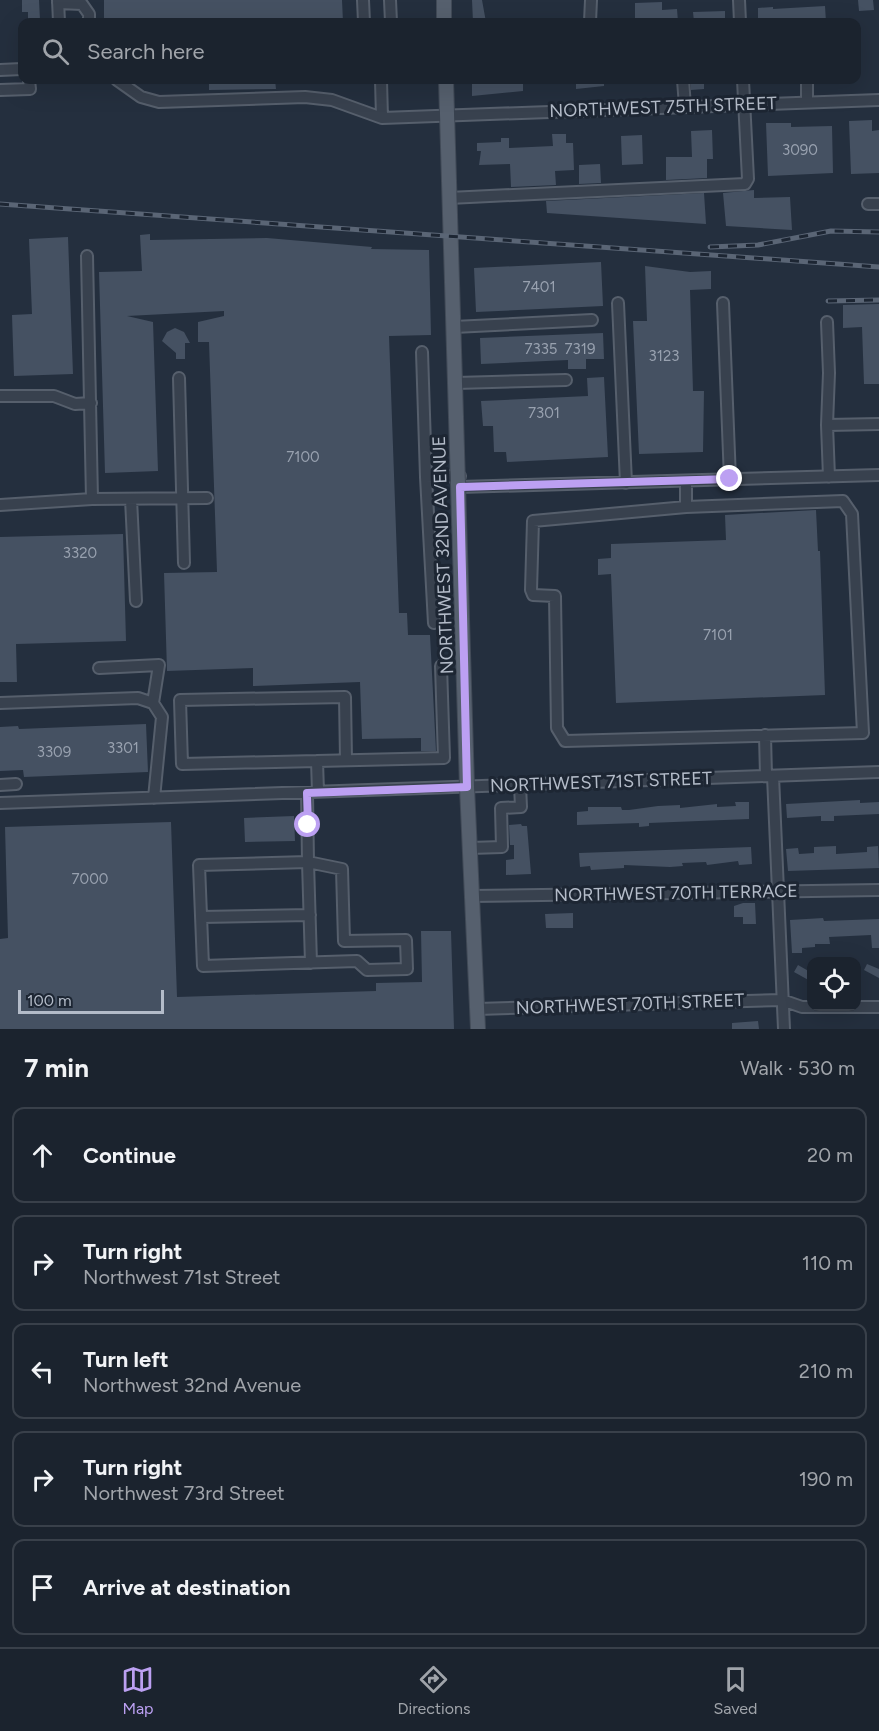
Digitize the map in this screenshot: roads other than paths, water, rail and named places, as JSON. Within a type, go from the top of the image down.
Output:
[{"type":"main road","points":[[444,0],[444,18]]},
{"type":"main road","name":"NORTHWEST 32ND AVENUE","points":[[447,84],[467,787],[478,1029]]},
{"type":"street","points":[[363,0],[364,18]]},
{"type":"street","points":[[390,0],[391,18]]},
{"type":"street","points":[[590,18],[591,0]]},
{"type":"street","points":[[739,0],[740,18]]},
{"type":"street","points":[[59,18],[58,1],[82,4],[89,18]]},
{"type":"street","points":[[0,70],[18,69]]},
{"type":"street","points":[[0,90],[30,89],[29,84]]},
{"type":"street","points":[[123,84],[141,97],[159,102],[305,97],[332,100],[382,118],[381,84]]},
{"type":"street","points":[[683,84],[685,106]]},
{"type":"street","points":[[449,198],[745,184],[748,179],[742,84]]},
{"type":"street","points":[[807,84],[807,103]]},
{"type":"street","name":"NORTHWEST 75TH STREET","points":[[382,118],[879,100]]},
{"type":"street","points":[[87,256],[92,499]]},
{"type":"street","points":[[618,303],[626,483]]},
{"type":"street","points":[[723,303],[730,479]]},
{"type":"street","points":[[454,327],[592,320]]},
{"type":"street","points":[[827,322],[830,373],[827,425],[829,477]]},
{"type":"street","points":[[422,352],[434,623]]},
{"type":"street","points":[[179,378],[184,563]]},
{"type":"street","points":[[456,383],[566,380]]},
{"type":"street","points":[[0,396],[54,396],[75,404],[91,403]]},
{"type":"street","points":[[827,425],[879,424]]},
{"type":"street","points":[[426,477],[460,481],[626,483],[879,475]]},
{"type":"street","points":[[686,481],[686,507]]},
{"type":"street","points":[[0,505],[92,499],[207,498]]},
{"type":"street","points":[[130,499],[136,601]]},
{"type":"street","points":[[843,501],[852,514],[863,733],[565,741],[557,728],[555,596],[533,595],[533,521],[686,507],[843,501]]},
{"type":"street","points":[[99,668],[159,665],[157,692],[153,703]]},
{"type":"street","points":[[346,760],[345,698],[180,700],[182,764],[444,758],[441,666]]},
{"type":"street","points":[[0,704],[138,698],[153,703],[162,717],[154,798]]},
{"type":"street","points":[[765,735],[778,891],[784,1029]]},
{"type":"street","points":[[311,963],[308,862],[317,761]]},
{"type":"street","name":"NORTHWEST 71ST STREET","points":[[0,803],[879,772]]},
{"type":"street","points":[[0,785],[16,784]]},
{"type":"street","points":[[470,848],[502,847],[501,808],[520,807],[520,785]]},
{"type":"street","points":[[308,862],[342,869],[344,941],[406,940],[407,969],[367,970],[357,961],[203,966],[199,865],[308,862]]},
{"type":"street","name":"NORTHWEST 70TH TERRACE","points":[[472,896],[879,890]]},
{"type":"street","points":[[201,917],[310,915]]},
{"type":"street","name":"NORTHWEST 70TH STREET","points":[[477,1009],[783,1000],[802,1007],[879,1007]]},
{"type":"railway","points":[[0,204],[879,267]]},
{"type":"railway","points":[[710,247],[758,245],[831,231],[879,232]]},
{"type":"railway","points":[[828,301],[879,300]]}]
